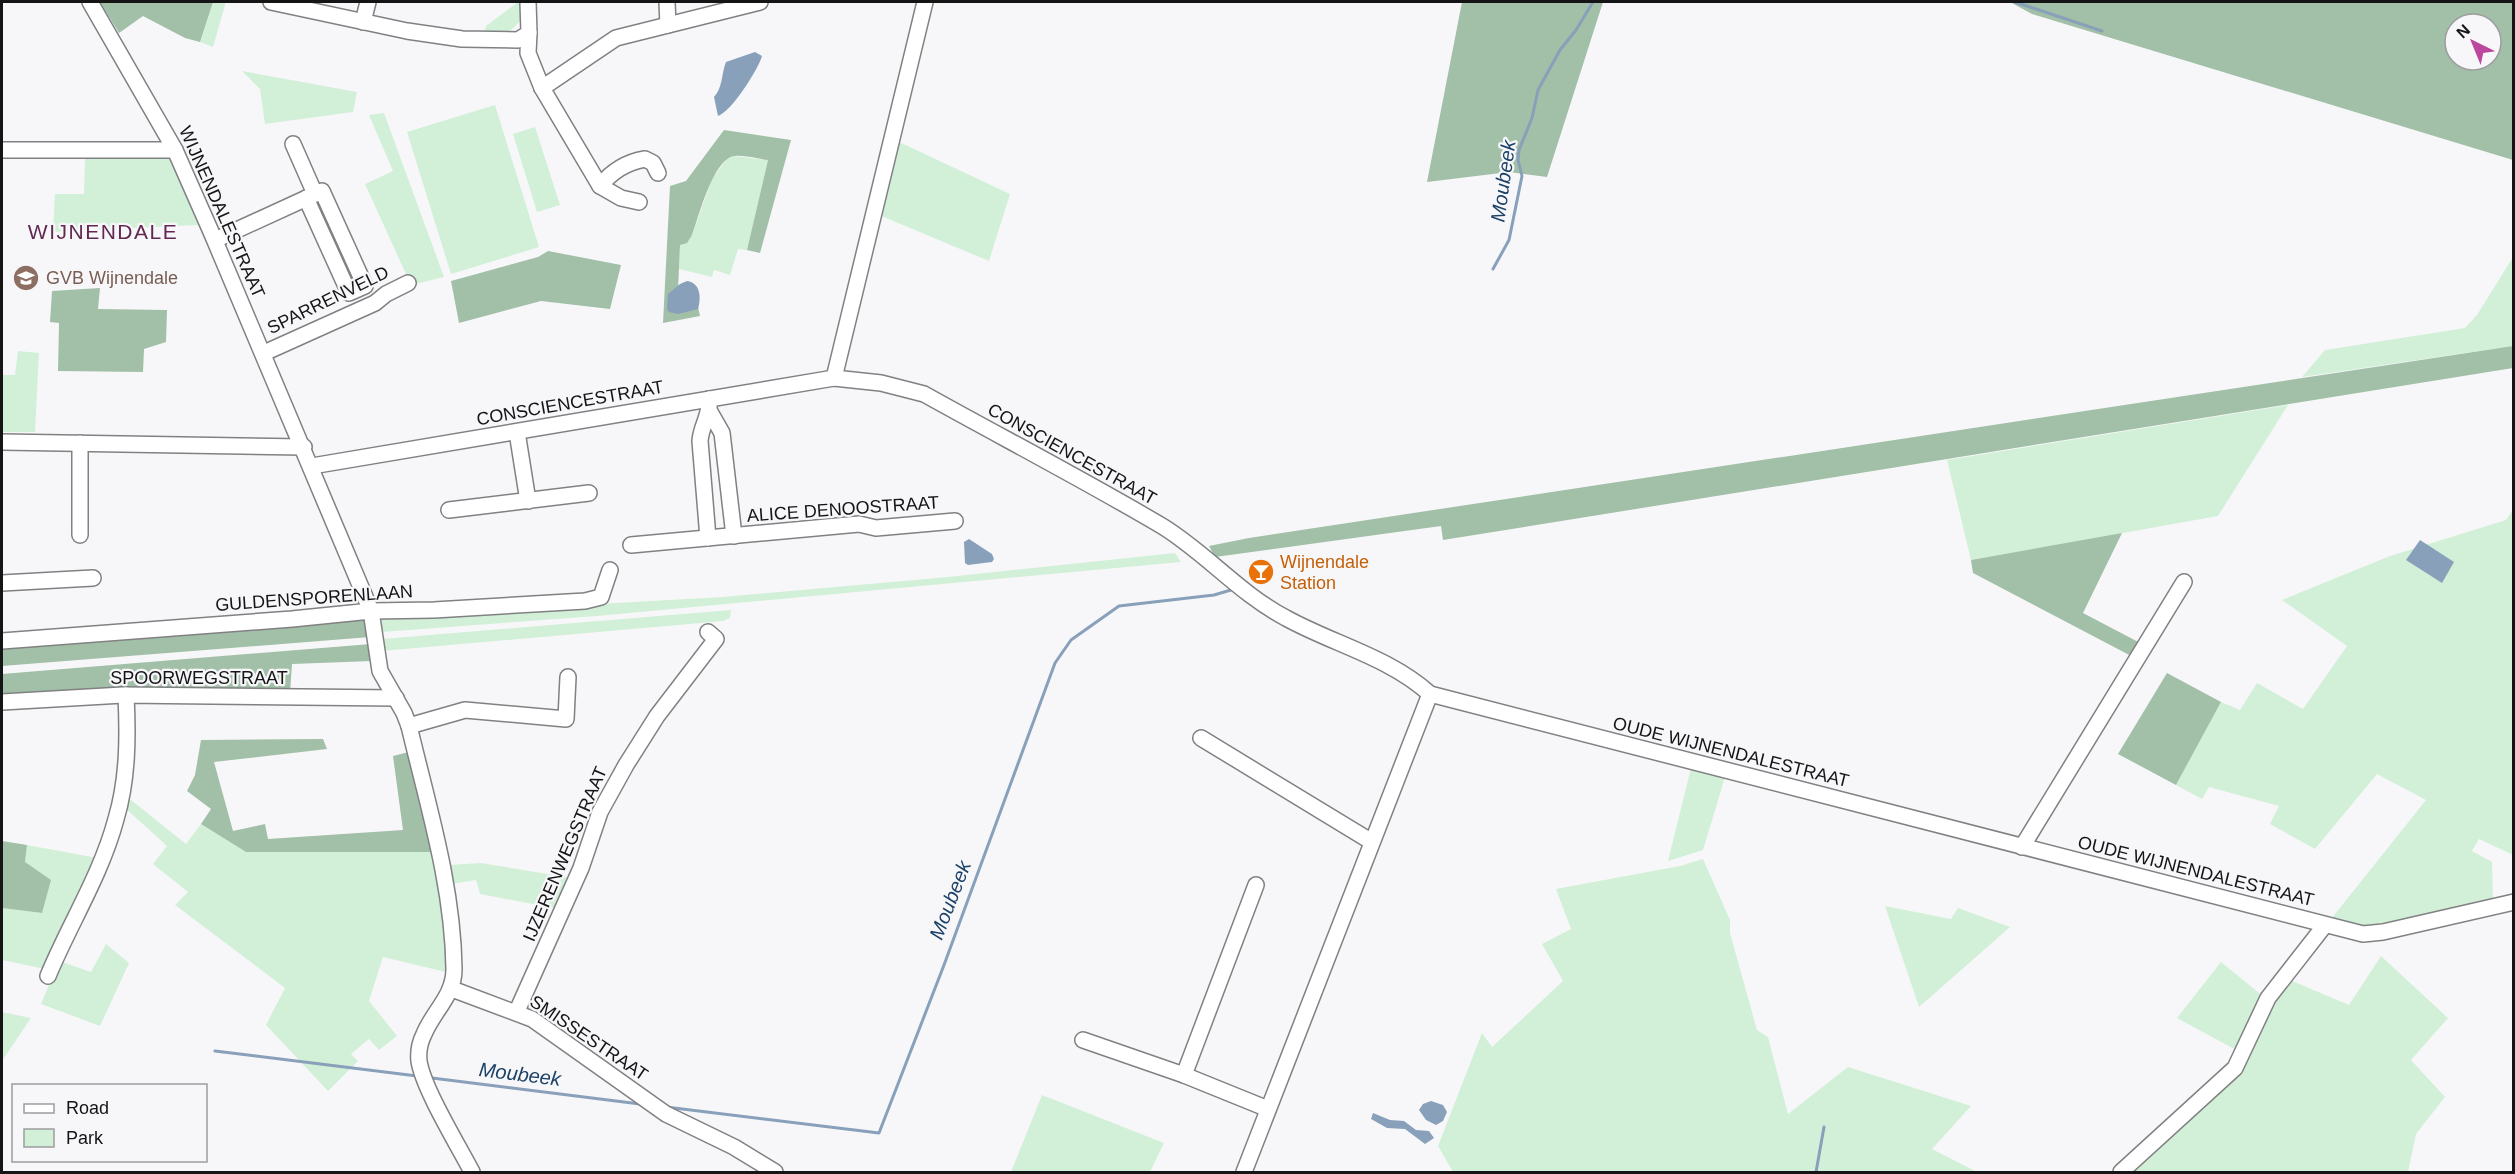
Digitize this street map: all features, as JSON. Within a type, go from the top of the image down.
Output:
[{"type":"street","name":"WIJNENDALESTRAAT","points":[[90,2],[175,150],[304,447]]},
{"type":"street","points":[[271,2],[363,22],[462,39],[524,37]]},
{"type":"street","points":[[363,22],[368,2]]},
{"type":"street","points":[[528,2],[524,37],[542,88],[600,186],[621,198],[639,201]]},
{"type":"street","points":[[668,2],[668,25]]},
{"type":"street","points":[[542,88],[616,38],[760,2]]},
{"type":"street","points":[[834,378],[925,2]]},
{"type":"street","name":"SPARRENVELD","points":[[292,144],[310,196],[349,294],[365,286],[322,191],[310,196]]},
{"type":"street","points":[[2,150],[175,150]]},
{"type":"street","points":[[600,186],[606,178],[632,161],[645,159],[653,163],[658,173]]},
{"type":"street","points":[[215,240],[310,196]]},
{"type":"street","name":"SPARRENVELD","points":[[264,353],[375,303],[386,294],[408,283]]},
{"type":"street","name":"CONSCIENCESTRAAT","points":[[312,466],[518,432],[710,406],[834,378],[881,383],[924,394],[1163,527],[1214,564],[1255,598],[1286,618],[1345,644],[1413,679],[1430,694]]},
{"type":"street","points":[[708,538],[700,441],[701,428],[710,406]]},
{"type":"street","name":"ALICE DENOOSTRAAT","points":[[710,406],[722,433],[734,536]]},
{"type":"street","points":[[518,432],[528,501]]},
{"type":"street","points":[[2,442],[304,447],[372,613],[380,671],[409,726],[447,889],[454,969],[452,989],[424,1034],[419,1053],[420,1063],[433,1096],[472,1173]]},
{"type":"street","points":[[80,443],[80,535]]},
{"type":"street","points":[[449,510],[589,493]]},
{"type":"street","name":"ALICE DENOOSTRAAT","points":[[631,545],[859,524],[876,528],[955,522]]},
{"type":"street","name":"GULDENSPORENLAAN","points":[[2,641],[372,613],[585,601],[601,597],[610,570]]},
{"type":"street","points":[[2,583],[93,578]]},
{"type":"street","points":[[2022,847],[2184,582]]},
{"type":"street","name":"IJZERENWEGSTRAAT","points":[[517,1011],[581,868],[600,812],[640,740],[716,639],[708,632]]},
{"type":"street","points":[[409,726],[465,710],[566,719],[568,677]]},
{"type":"street","points":[[1244,1173],[1430,694]]},
{"type":"street","name":"OUDE WIJNENDALESTRAAT","points":[[1430,694],[2363,934],[2383,932],[2514,902]]},
{"type":"street","points":[[48,976],[66,934],[82,907],[117,818],[128,744],[126,695]]},
{"type":"street","name":"SPOORWEGSTRAAT","points":[[2,702],[126,695],[396,698]]},
{"type":"street","points":[[1201,738],[1372,842]]},
{"type":"street","points":[[1184,1075],[1256,885]]},
{"type":"street","name":"OUDE WIJNENDALESTRAAT","points":[[2121,1173],[2235,1068],[2268,998],[2325,925]]},
{"type":"street","name":"SMISSESTRAAT","points":[[452,989],[517,1011],[554,1033],[666,1114],[734,1147],[775,1173]]},
{"type":"street","points":[[1083,1040],[1184,1075],[1268,1109]]},
{"type":"green space","points":[[100,2],[213,2],[200,42],[185,38],[143,16],[119,33]]},
{"type":"green space","points":[[213,2],[225,2],[225,5],[213,47],[200,42]]},
{"type":"green space","points":[[518,2],[525,12],[514,28],[497,35],[485,30],[486,26]]},
{"type":"green space","points":[[1462,2],[1603,2],[1547,177],[1509,172],[1427,182]]},
{"type":"green space","points":[[2010,2],[2513,2],[2513,160],[2032,14]]},
{"type":"green space","points":[[242,71],[357,92],[353,112],[265,124],[260,89]]},
{"type":"green space","points":[[495,105],[539,247],[451,274],[407,132]]},
{"type":"green space","points":[[384,113],[444,277],[411,285],[365,184],[393,171],[369,115]]},
{"type":"green space","points":[[535,127],[560,205],[537,212],[513,134]]},
{"type":"green space","points":[[724,130],[791,140],[760,253],[747,250],[768,160],[735,156],[727,159],[720,167],[708,190],[692,235],[687,243],[680,245],[677,313],[698,307],[700,316],[663,323],[670,186],[686,181]]},
{"type":"green space","points":[[897,141],[1010,194],[989,261],[879,215]]},
{"type":"green space","points":[[734,156],[768,160],[747,250],[738,249],[730,275],[714,270],[712,277],[679,269],[680,245],[692,235],[712,179],[726,160]]},
{"type":"green space","points":[[85,158],[172,159],[198,225],[53,232],[55,194],[84,194]]},
{"type":"green space","points":[[548,251],[621,265],[610,309],[541,301],[459,323],[451,281],[538,257]]},
{"type":"green space","points":[[2513,257],[2513,346],[2302,377],[2325,350],[2465,328],[2477,315]]},
{"type":"green space","points":[[100,288],[98,309],[167,310],[166,342],[144,349],[143,372],[58,371],[59,323],[50,322],[52,291]]},
{"type":"green space","points":[[2513,346],[2513,368],[1443,540],[1441,526],[1215,557],[1209,546],[1249,538]]},
{"type":"green space","points":[[18,351],[39,353],[35,432],[2,432],[2,375],[15,375]]},
{"type":"green space","points":[[2288,405],[2218,516],[1971,560],[1947,460]]},
{"type":"green space","points":[[2513,510],[2513,855],[2479,839],[2472,851],[2492,862],[2493,898],[2367,928],[2331,919],[2426,800],[2377,774],[2315,849],[2270,824],[2279,806],[2209,787],[2202,799],[2176,785],[2221,702],[2240,710],[2257,683],[2303,709],[2347,646],[2282,600],[2390,556],[2506,520]]},
{"type":"green space","points":[[2122,533],[2083,613],[2144,645],[2135,658],[1973,573],[1971,560]]},
{"type":"green space","points":[[1175,553],[1181,562],[597,616],[382,632],[381,616],[723,597],[948,577]]},
{"type":"green space","points":[[731,610],[730,618],[723,621],[382,651],[382,639]]},
{"type":"green space","points":[[369,619],[370,637],[2,666],[2,645]]},
{"type":"green space","points":[[371,644],[372,661],[292,664],[290,693],[2,696],[2,674]]},
{"type":"green space","points":[[2167,673],[2221,702],[2176,785],[2118,754]]},
{"type":"green space","points":[[323,739],[327,749],[214,762],[233,831],[265,824],[268,839],[403,830],[393,756],[409,752],[433,852],[246,852],[201,824],[211,809],[187,791],[195,775],[201,740]]},
{"type":"green space","points":[[1691,768],[1725,777],[1703,850],[1668,861]]},
{"type":"green space","points":[[126,796],[186,844],[201,824],[246,852],[433,852],[443,914],[446,972],[383,957],[369,1001],[397,1036],[379,1050],[369,1039],[351,1054],[358,1061],[328,1091],[266,1025],[285,988],[175,905],[188,892],[153,864],[167,846],[124,807]]},
{"type":"green space","points":[[2,841],[27,845],[25,862],[51,880],[42,913],[2,908]]},
{"type":"green space","points":[[27,845],[97,858],[45,969],[2,960],[2,908],[42,913],[25,862]]},
{"type":"green space","points":[[1703,859],[1730,920],[1730,933],[1757,1030],[1768,1037],[1788,1114],[1848,1067],[1971,1106],[1932,1149],[1977,1172],[1453,1172],[1438,1146],[1482,1033],[1492,1047],[1563,981],[1542,944],[1571,929],[1556,889],[1680,866]]},
{"type":"green space","points":[[481,863],[572,878],[559,909],[480,894],[476,880],[451,884],[449,865]]},
{"type":"green space","points":[[1885,906],[1951,919],[1958,908],[2010,927],[1919,1007]]},
{"type":"green space","points":[[106,944],[129,963],[100,1026],[41,1004],[59,961],[91,972]]},
{"type":"green space","points":[[2381,956],[2448,1018],[2411,1060],[2445,1097],[2416,1134],[2408,1172],[2127,1172],[2231,1079],[2268,1009],[2290,980],[2349,1005]]},
{"type":"green space","points":[[2221,962],[2264,997],[2238,1051],[2177,1018]]},
{"type":"green space","points":[[2,1012],[31,1018],[2,1061]]},
{"type":"green space","points":[[1042,1095],[1164,1143],[1150,1172],[1011,1172]]},
{"type":"water","points":[[755,52],[762,56],[755,71],[737,99],[718,116],[714,97],[726,62]]},
{"type":"water","points":[[687,281],[692,282],[697,288],[700,296],[698,309],[678,314],[669,312],[667,309],[668,294]]},
{"type":"water","points":[[969,539],[992,554],[994,559],[992,562],[968,565],[965,563],[964,542]]},
{"type":"water","points":[[2420,540],[2454,562],[2442,583],[2406,560]]},
{"type":"water","points":[[1431,1101],[1443,1105],[1447,1112],[1443,1121],[1436,1125],[1426,1120],[1419,1110],[1423,1104]]},
{"type":"water","points":[[1373,1113],[1390,1120],[1404,1121],[1416,1130],[1429,1131],[1434,1138],[1425,1144],[1405,1129],[1387,1128],[1371,1119]]},
{"type":"waterway","name":"Moubeek","points":[[1493,269],[1509,240],[1522,176],[1518,160],[1519,150],[1532,118],[1538,90],[1560,50],[1576,30],[1593,2]]},
{"type":"waterway","points":[[2015,2],[2102,31]]},
{"type":"waterway","name":"Moubeek","points":[[666,1107],[879,1133],[944,965],[1055,663],[1071,640],[1119,606],[1214,595],[1231,590]]},
{"type":"waterway","name":"Moubeek","points":[[215,1051],[417,1076]]},
{"type":"waterway","name":"Moubeek","points":[[432,1078],[640,1104]]},
{"type":"waterway","points":[[1816,1172],[1824,1127]]},
{"type":"place","name":"GVB Wijnendale","points":[[26,278]]},
{"type":"place","name":"Wijnendale Station","points":[[1261,572]]},
{"type":"district","name":"WIJNENDALE","points":[[103,231]]}]
